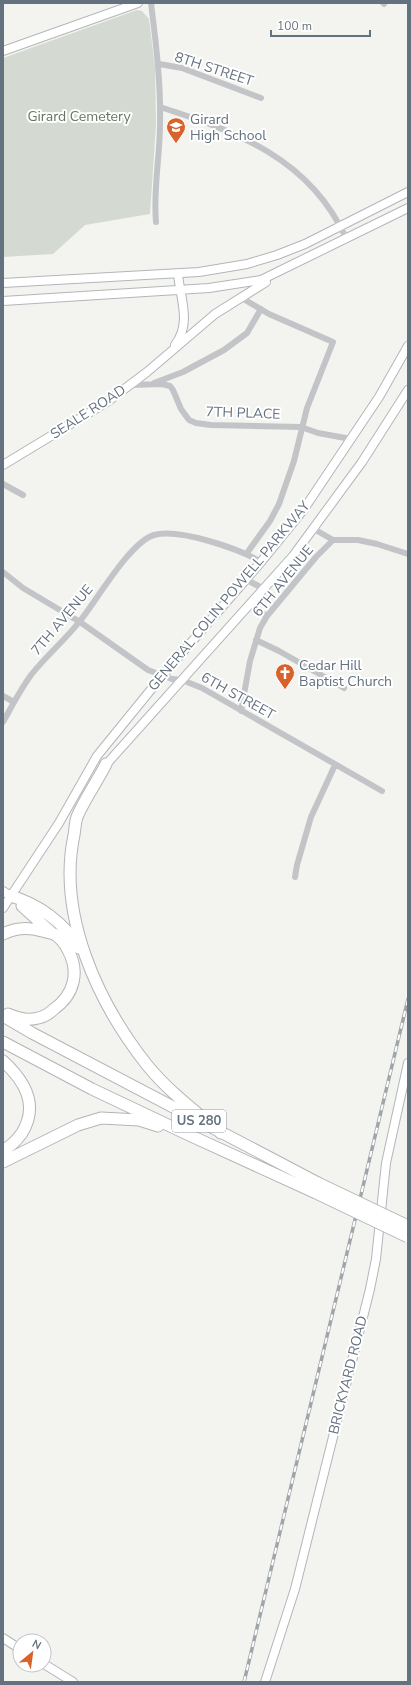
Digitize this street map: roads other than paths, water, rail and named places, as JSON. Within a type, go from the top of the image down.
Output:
[{"type":"highway","points":[[89,966],[79,935],[70,892],[70,853],[78,817],[106,764]]},
{"type":"highway","points":[[7,894],[24,900],[59,923],[72,936],[89,966],[105,1001],[125,1035],[148,1066],[174,1094],[221,1132]]},
{"type":"highway","points":[[3,1012],[19,1018],[38,1018],[50,1012],[63,1003],[72,990],[75,974],[72,959],[65,945],[7,894]]},
{"type":"highway","points":[[3,934],[9,931],[34,928],[55,935]]},
{"type":"highway","name":"US 280","points":[[3,1016],[32,1033],[221,1132],[316,1187],[408,1237]]},
{"type":"highway","name":"US 280","points":[[3,1042],[51,1068],[189,1135],[408,1226]]},
{"type":"highway","points":[[3,1061],[20,1079],[28,1093],[30,1109],[27,1125],[18,1138],[3,1150]]},
{"type":"highway","points":[[3,1162],[78,1125],[101,1118],[139,1120],[189,1135]]},
{"type":"main road","points":[[3,51],[138,3]]},
{"type":"main road","points":[[3,283],[178,274],[217,270],[262,260],[305,244],[408,192]]},
{"type":"main road","points":[[3,301],[209,288],[261,280],[408,208]]},
{"type":"main road","name":"SEALE ROAD","points":[[3,465],[81,418],[130,385],[215,314],[285,269]]},
{"type":"main road","name":"SEALE ROAD","points":[[168,354],[178,341],[185,320],[185,312],[179,290],[178,274]]},
{"type":"main road","name":"GENERAL COLIN POWELL PARKWAY","points":[[58,824],[97,756],[162,676],[247,580],[304,509],[379,397],[408,346]]},
{"type":"main road","name":"GENERAL COLIN POWELL PARKWAY","points":[[3,908],[7,894],[58,824],[106,764],[293,556],[362,462],[408,390]]},
{"type":"main road","name":"BRICKYARD ROAD","points":[[265,1682],[296,1581],[370,1289],[377,1251],[386,1163],[408,1063]]},
{"type":"main road","points":[[3,1638],[12,1644]]},
{"type":"main road","points":[[52,1669],[73,1682]]},
{"type":"street","points":[[151,3],[159,64],[160,107],[159,148],[154,194],[156,222]]},
{"type":"street","name":"8TH STREET","points":[[159,64],[182,68],[261,98]]},
{"type":"street","points":[[160,107],[201,120],[278,157],[290,166],[313,188],[340,225],[346,238]]},
{"type":"street","points":[[240,297],[261,309],[333,342],[307,408],[301,427],[294,461],[279,504],[270,521],[247,553],[262,562]]},
{"type":"street","points":[[149,385],[183,372],[224,350],[247,333],[261,309]]},
{"type":"street","name":"7TH PLACE","points":[[130,385],[162,384],[170,386],[181,409],[189,420],[196,423],[301,427],[318,433],[351,439]]},
{"type":"street","points":[[3,484],[23,495]]},
{"type":"street","points":[[314,529],[333,540],[358,540],[377,544],[408,554]]},
{"type":"street","name":"7TH AVENUE","points":[[3,722],[31,676],[80,622],[125,559],[146,538],[161,533],[176,534],[247,553]]},
{"type":"street","name":"6TH AVENUE","points":[[241,711],[256,640],[267,616],[316,557],[333,540]]},
{"type":"street","name":"6TH STREET","points":[[3,572],[23,588],[80,622],[148,670],[162,676],[182,680],[202,688],[382,791]]},
{"type":"street","points":[[247,580],[264,590]]},
{"type":"street","points":[[249,605],[267,616]]},
{"type":"street","points":[[256,640],[279,651],[344,688]]},
{"type":"street","points":[[3,696],[14,702]]},
{"type":"street","points":[[295,877],[311,817],[335,765]]},
{"type":"railway","points":[[244,1682],[408,999]]},
{"type":"place","name":"Girard High School","points":[[176,144]]},
{"type":"place","name":"Cedar Hill Baptist Church","points":[[285,690]]},
{"type":"park label","name":"Girard Cemetery","points":[[79,116]]}]
